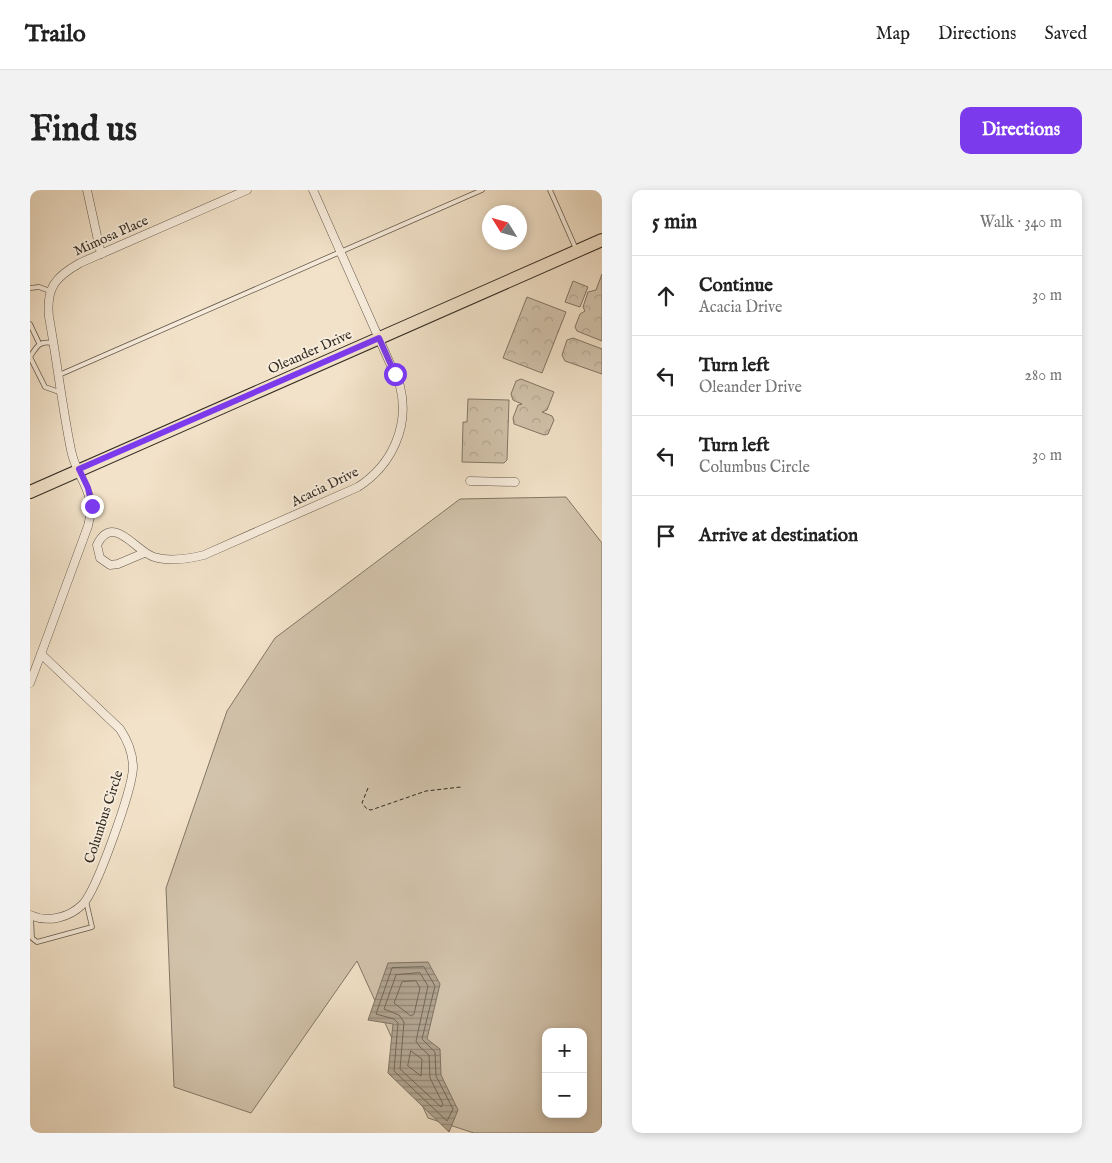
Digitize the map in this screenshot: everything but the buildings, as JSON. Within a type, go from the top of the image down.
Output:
[{"type":"main road","name":"Oleander Drive","points":[[30,492],[602,240]]},
{"type":"street","points":[[87,190],[102,254]]},
{"type":"street","name":"Mimosa Place","points":[[50,291],[65,272],[247,190]]},
{"type":"street","name":"Acacia Drive","points":[[144,553],[118,564],[110,565],[100,558],[97,545],[104,536],[118,533],[128,538],[144,553],[171,559],[204,555],[344,494],[373,476],[394,447],[403,412],[400,386],[312,190]]},
{"type":"street","points":[[30,682],[91,516],[91,497],[72,453],[48,301],[50,291]]},
{"type":"street","points":[[470,481],[515,482]]},
{"type":"street","name":"Columbus Circle","points":[[31,920],[58,918],[76,910],[86,900],[95,884],[129,789],[133,767],[129,745],[120,729],[41,654]]},
{"type":"lane","points":[[59,375],[482,190]]},
{"type":"lane","points":[[550,190],[577,251]]},
{"type":"lane","points":[[30,288],[50,291]]},
{"type":"lane","points":[[30,324],[39,343]]},
{"type":"lane","points":[[54,343],[43,341],[39,343],[30,357],[45,387],[62,393]]},
{"type":"lane","points":[[31,920],[32,938],[37,942],[92,927],[86,900]]},
{"type":"path","points":[[368,788],[362,804],[371,810],[426,791],[461,787]]},
{"type":"green space","points":[[602,274],[602,341],[577,331],[575,327],[580,314],[585,311],[583,307],[588,292],[596,290]]},
{"type":"green space","points":[[573,281],[588,287],[580,307],[565,302]]},
{"type":"green space","points":[[527,297],[566,312],[542,373],[503,358]]},
{"type":"green space","points":[[573,338],[602,349],[602,374],[565,361],[562,355],[567,340]]},
{"type":"green space","points":[[521,379],[554,392],[547,410],[542,412],[552,416],[554,420],[548,434],[544,435],[514,424],[513,418],[518,405],[522,404],[513,400],[511,394],[516,381]]},
{"type":"green space","points":[[468,399],[509,400],[507,460],[504,463],[462,462],[463,422],[467,422]]},
{"type":"green space","points":[[566,497],[602,543],[602,1133],[474,1133],[428,1118],[357,961],[251,1113],[174,1087],[166,888],[227,711],[275,638],[460,499]]},
{"type":"water","points":[[428,962],[440,984],[427,1039],[440,1049],[441,1075],[458,1110],[449,1132],[388,1073],[393,1024],[368,1020],[388,963]]},
{"type":"route","points":[[92,506],[88,488],[79,469],[379,338],[395,374]]}]
